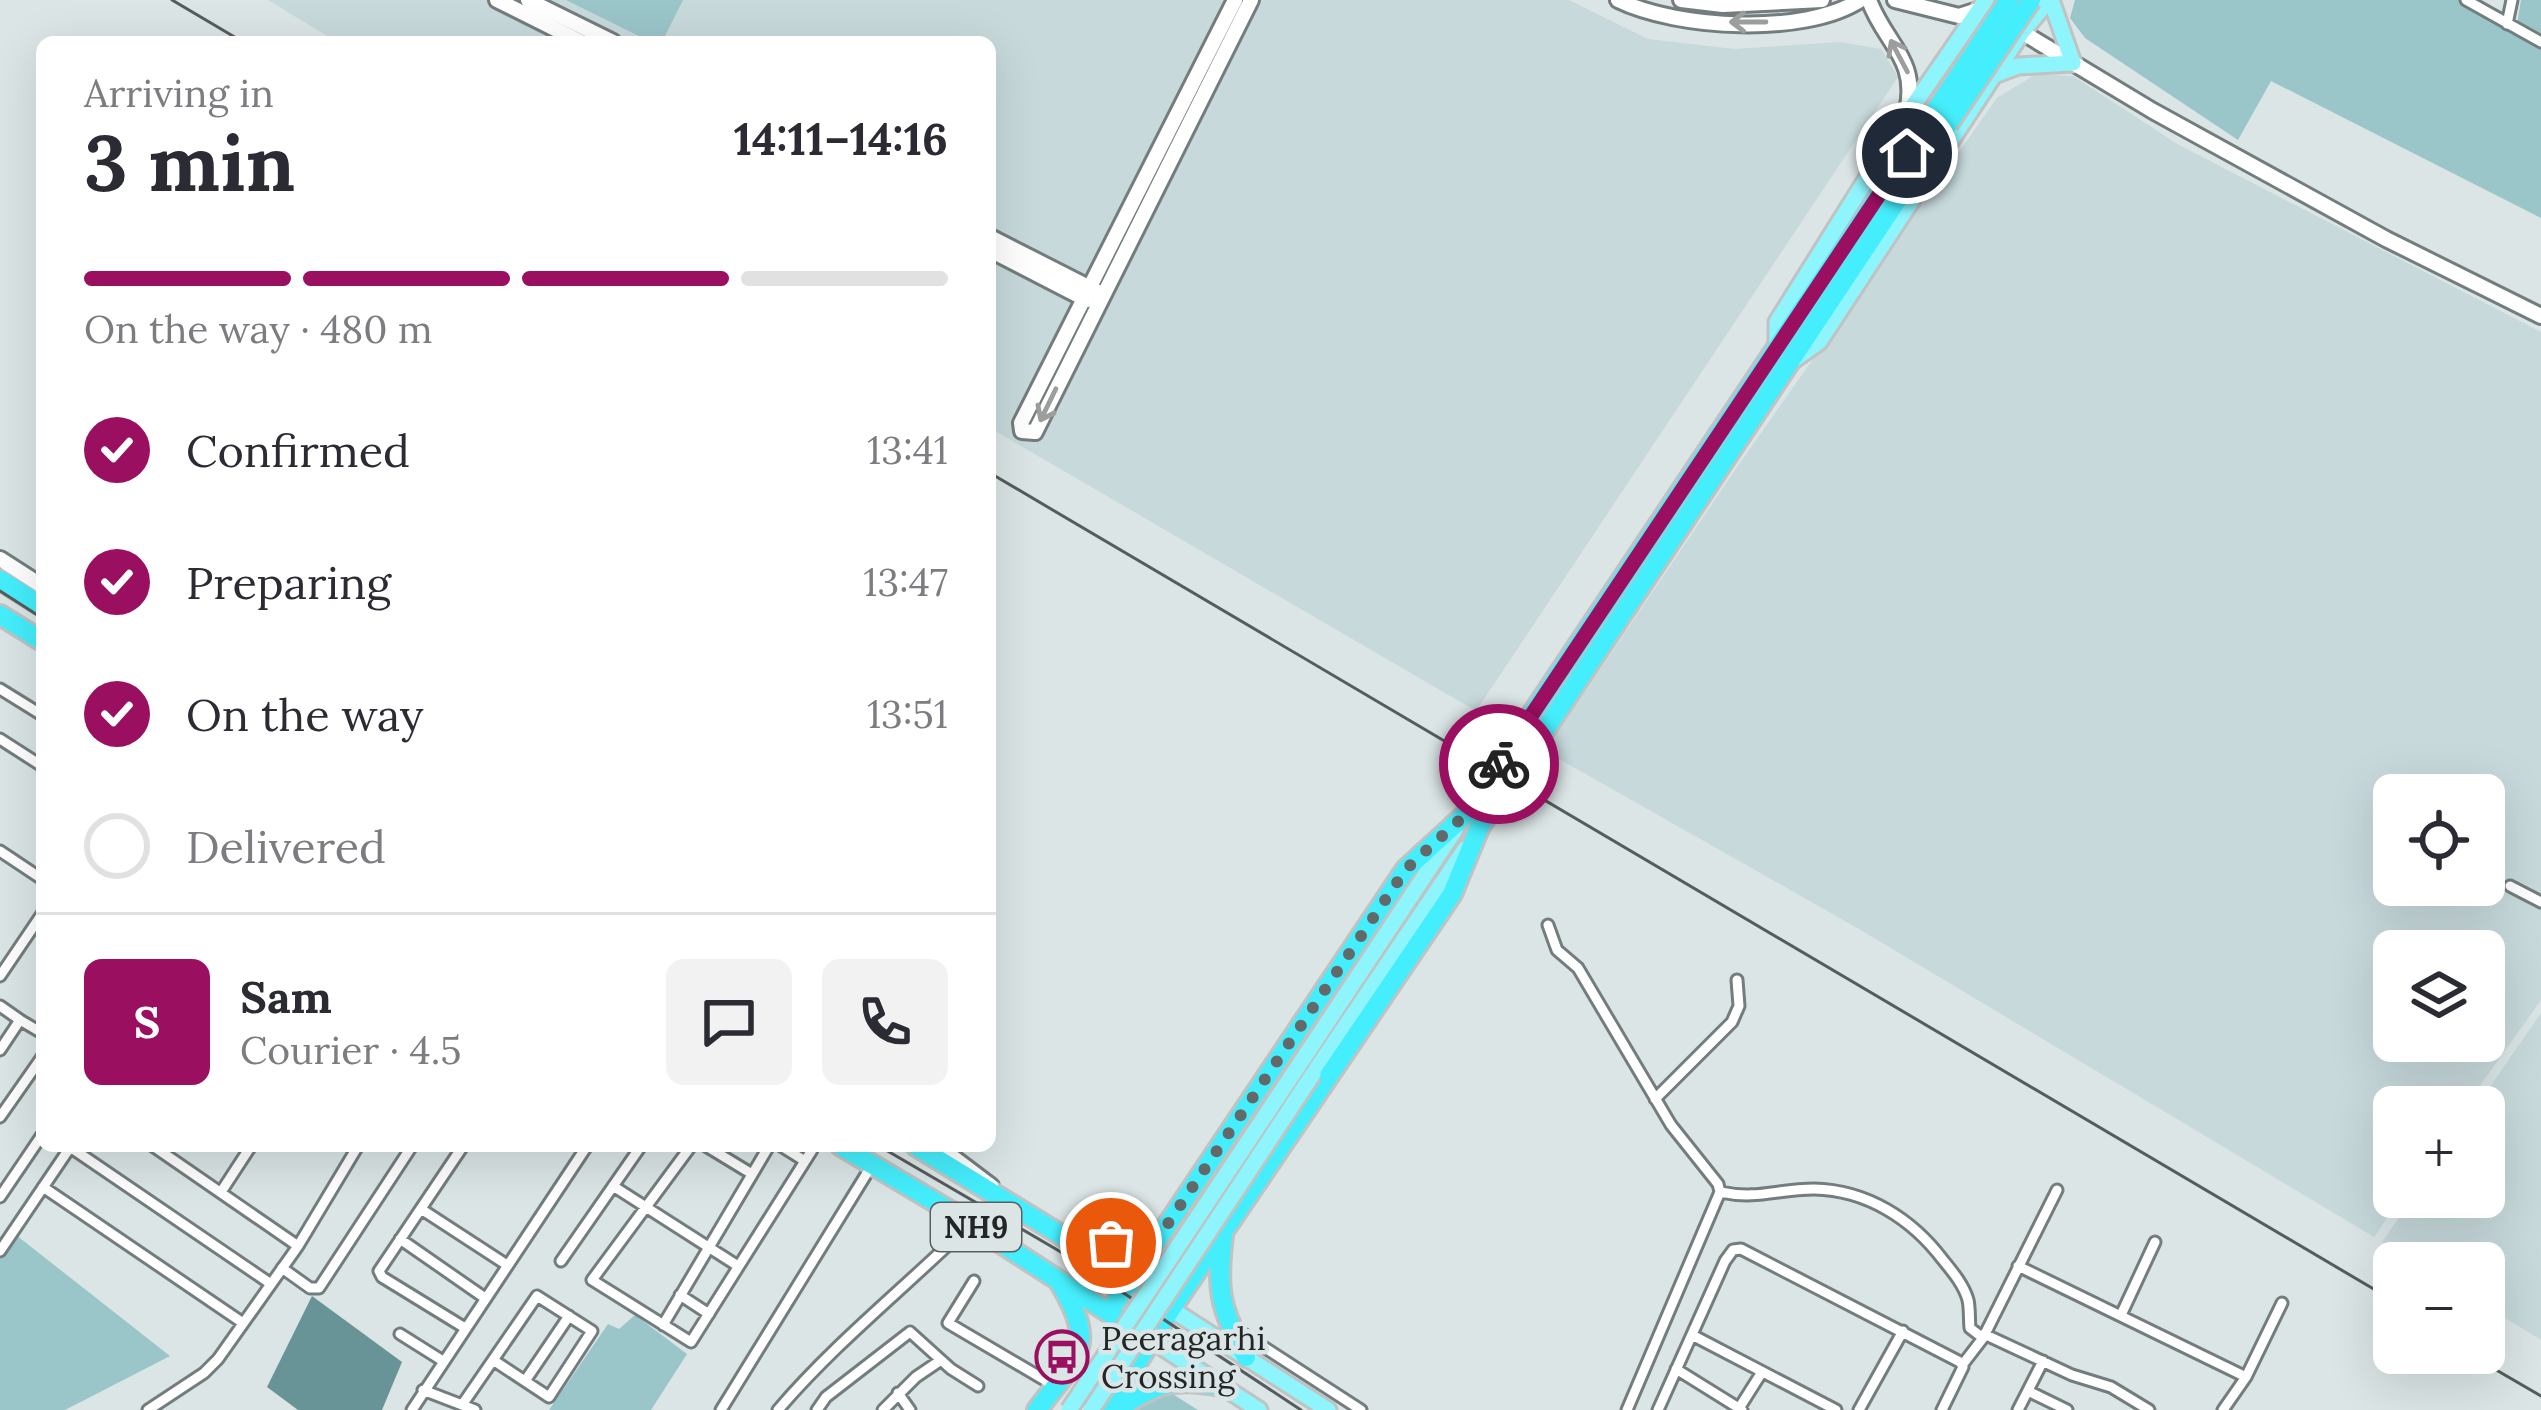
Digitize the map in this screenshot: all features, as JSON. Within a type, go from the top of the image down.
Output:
[{"type":"highway","points":[[1112,1410],[1150,1340],[1452,894],[1472,821],[1789,363],[1811,313],[2009,0]]},
{"type":"highway","points":[[1514,758],[1777,345],[1811,313],[2031,0]]},
{"type":"highway","points":[[0,580],[36,602]]},
{"type":"highway","points":[[0,614],[36,637]]},
{"type":"highway","points":[[1109,1312],[1406,869],[1472,821]]},
{"type":"highway","name":"NH9","points":[[851,1152],[971,1223],[1150,1340]]},
{"type":"highway","name":"NH9","points":[[926,1152],[1131,1278],[1171,1309]]},
{"type":"highway","points":[[1195,1183],[1237,1210]]},
{"type":"highway","points":[[1224,1230],[1217,1283],[1229,1324],[1246,1357]]},
{"type":"highway","points":[[1068,1241],[1137,1244],[1163,1231]]},
{"type":"highway","points":[[1037,1410],[1081,1354],[1081,1322],[1058,1278]]},
{"type":"highway","points":[[1112,1410],[1179,1379],[1223,1386]]},
{"type":"main road","points":[[1789,363],[1819,342],[2022,32],[2050,0],[2073,63],[2018,66],[1994,75]]},
{"type":"main road","points":[[1777,345],[1777,322],[1980,4]]},
{"type":"main road","points":[[1906,116],[1920,103],[1943,94],[1957,106],[1960,128]]},
{"type":"main road","points":[[1070,1410],[1472,821]]},
{"type":"main road","points":[[1091,1410],[1307,1068]]},
{"type":"main road","name":"NH9","points":[[1171,1309],[1328,1410]]},
{"type":"main road","name":"NH9","points":[[1150,1340],[1259,1410]]},
{"type":"street","points":[[497,0],[569,36]]},
{"type":"street","points":[[528,0],[602,36]]},
{"type":"street","points":[[1235,0],[1093,296],[1035,432],[1022,431],[1021,423],[1093,296],[1251,0]]},
{"type":"street","points":[[1618,0],[1673,19],[1782,22],[1838,14],[1865,0],[1900,52],[1913,85],[1906,116]]},
{"type":"street","points":[[1682,0],[1723,5],[1822,0]]},
{"type":"street","points":[[1895,0],[1959,16],[1980,4],[2073,63],[2366,229],[2541,316]]},
{"type":"street","points":[[2466,0],[2541,42]]},
{"type":"street","points":[[2507,24],[2512,0]]},
{"type":"street","points":[[996,240],[1093,296]]},
{"type":"street","points":[[996,253],[1093,296]]},
{"type":"street","points":[[0,559],[36,582]]},
{"type":"street","points":[[0,688],[36,712]]},
{"type":"street","points":[[0,739],[36,762]]},
{"type":"street","points":[[0,851],[36,875]]},
{"type":"street","points":[[2510,886],[2541,902]]},
{"type":"street","points":[[0,976],[36,924]]},
{"type":"street","points":[[1548,925],[1557,950],[1589,986],[1654,1099],[1720,1192],[1754,1197],[1832,1191],[1895,1214],[1926,1238],[1949,1268],[1968,1300],[1970,1328],[2122,1392],[2149,1410]]},
{"type":"street","points":[[1654,1099],[1732,1022],[1739,1006],[1737,980]]},
{"type":"street","points":[[0,1006],[36,1029]]},
{"type":"street","points":[[0,1050],[20,1020]]},
{"type":"street","points":[[0,1117],[36,1072]]},
{"type":"street","points":[[0,1197],[36,1145]]},
{"type":"street","points":[[0,1251],[67,1152]]},
{"type":"street","points":[[77,1152],[271,1284]]},
{"type":"street","points":[[162,1152],[298,1246]]},
{"type":"street","points":[[221,1192],[247,1152]]},
{"type":"street","points":[[148,1410],[205,1373],[298,1246],[354,1152]]},
{"type":"street","points":[[283,1268],[310,1288],[319,1288],[408,1152]]},
{"type":"street","points":[[459,1152],[381,1266],[382,1277],[465,1328]]},
{"type":"street","points":[[412,1410],[582,1152]]},
{"type":"street","points":[[561,1261],[636,1152]]},
{"type":"street","points":[[687,1152],[592,1280],[691,1342],[811,1152]]},
{"type":"street","points":[[716,1152],[752,1174]]},
{"type":"street","points":[[663,1324],[765,1152]]},
{"type":"street","points":[[791,1152],[805,1161]]},
{"type":"street","points":[[947,1152],[981,1176],[1001,1198]]},
{"type":"street","points":[[721,1410],[872,1165]]},
{"type":"street","points":[[613,1186],[738,1266]]},
{"type":"street","points":[[43,1187],[243,1323]]},
{"type":"street","points":[[1942,1410],[2057,1190]]},
{"type":"street","points":[[1627,1410],[1720,1192]]},
{"type":"street","points":[[421,1209],[507,1265]]},
{"type":"street","points":[[778,1410],[814,1368],[971,1223]]},
{"type":"street","points":[[400,1239],[485,1298]]},
{"type":"street","points":[[2121,1315],[2156,1242]]},
{"type":"street","points":[[1658,1410],[1729,1254],[1741,1249],[1963,1364]]},
{"type":"street","points":[[2018,1266],[2246,1377]]},
{"type":"street","points":[[974,1281],[948,1323],[1055,1386]]},
{"type":"street","points":[[680,1295],[709,1313]]},
{"type":"street","points":[[462,1405],[537,1296],[592,1331],[549,1396],[493,1360]]},
{"type":"street","points":[[2224,1410],[2246,1377],[2282,1303]]},
{"type":"street","points":[[525,1381],[568,1316]]},
{"type":"street","points":[[1229,1324],[1361,1410]]},
{"type":"street","points":[[1859,1410],[1903,1331]]},
{"type":"street","points":[[817,1410],[826,1396],[906,1333],[914,1334],[978,1386]]},
{"type":"street","points":[[400,1334],[443,1361]]},
{"type":"street","points":[[1692,1335],[1835,1410]]},
{"type":"street","points":[[883,1410],[941,1360]]},
{"type":"street","points":[[2018,1410],[2043,1361]]},
{"type":"street","points":[[1676,1369],[1740,1409],[1762,1372]]},
{"type":"street","points":[[423,1390],[476,1410]]},
{"type":"street","points":[[2028,1390],[2067,1410]]},
{"type":"street","points":[[898,1393],[910,1410]]},
{"type":"shaded area","points":[[268,0],[1569,0],[1648,39],[1734,49],[1840,42],[1881,49],[1898,77],[1476,711],[996,431],[996,36],[327,36]]},
{"type":"shaded area","points":[[566,0],[683,0],[665,36],[639,36]]},
{"type":"shaded area","points":[[2075,0],[2468,0],[2541,44],[2541,218],[2271,81],[2238,140],[2085,38],[2070,18]]},
{"type":"shaded area","points":[[2521,0],[2541,0],[2541,37],[2517,24]]},
{"type":"shaded area","points":[[2036,74],[2073,76],[2179,145],[2541,332],[2541,1000],[2505,1051],[2505,930],[2373,930],[2373,1062],[2497,1062],[2480,1086],[2373,1086],[2373,1218],[2387,1218],[2374,1237],[1859,929],[1545,751],[1737,467],[1997,98]]},
{"type":"shaded area","points":[[2541,1013],[2541,1340],[2505,1318],[2505,1242],[2382,1242],[2399,1218],[2505,1218],[2505,1086],[2491,1086]]},
{"type":"shaded area","points":[[16,1235],[170,1356],[65,1410],[0,1410],[0,1259]]},
{"type":"shaded area","points":[[312,1296],[402,1362],[382,1410],[298,1410],[267,1387]]},
{"type":"shaded area","points":[[635,1315],[687,1354],[651,1410],[549,1410],[608,1324],[619,1329]]},
{"type":"shaded area","points":[[1171,1393],[1198,1410],[1136,1410]]},
{"type":"railway","points":[[172,0],[233,36]]},
{"type":"railway","points":[[996,477],[2373,1289]]},
{"type":"railway","points":[[0,591],[36,614]]},
{"type":"railway","points":[[889,1152],[1066,1255],[1301,1410]]},
{"type":"railway","points":[[2503,1374],[2541,1396]]},
{"type":"way so far","points":[[1111,1243],[1137,1244],[1163,1231],[1406,869],[1465,815],[1499,764]]},
{"type":"place","name":"Peeragarhi Crossing","points":[[1062,1357]]},
{"type":"route","points":[[1499,764],[1907,153]]}]
